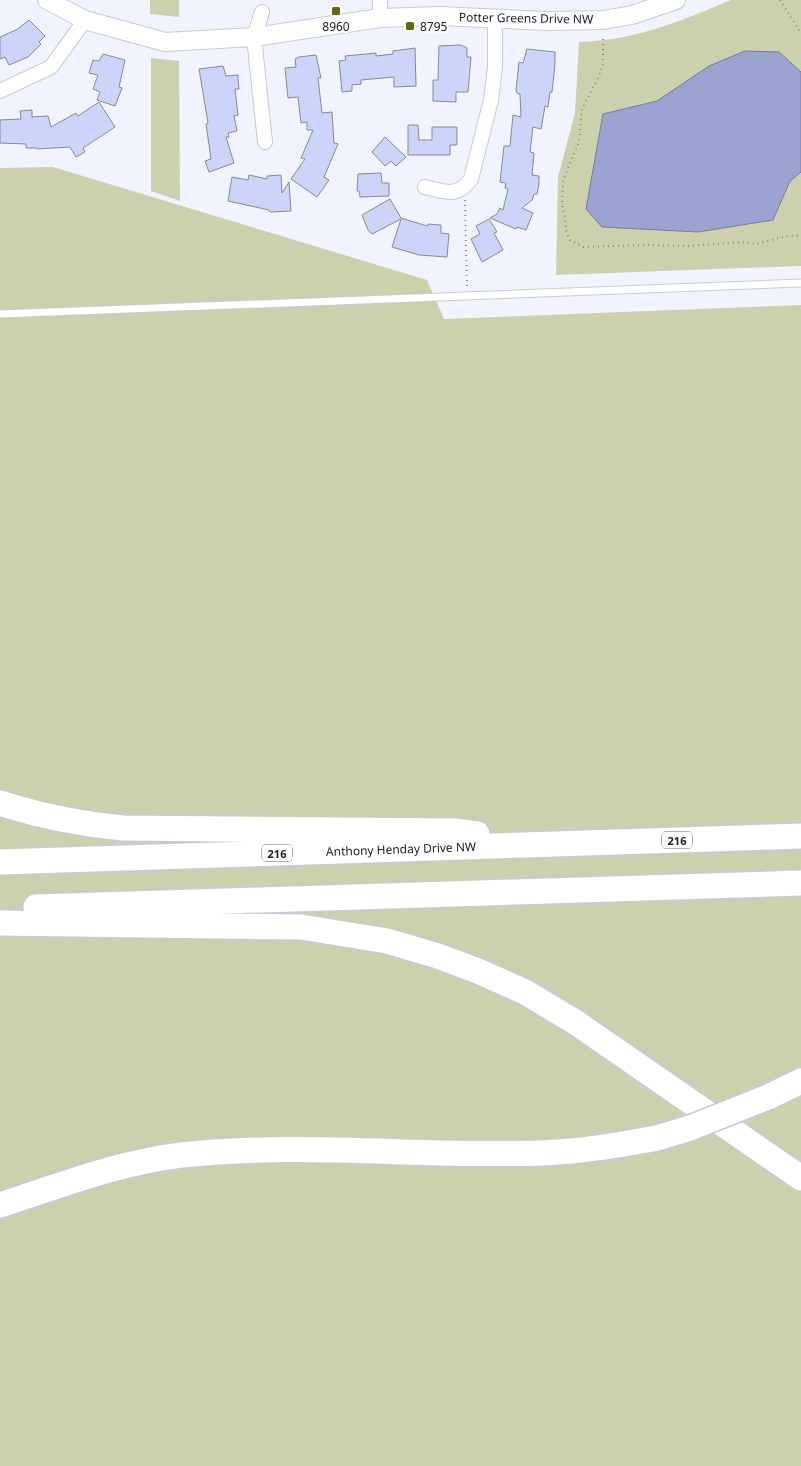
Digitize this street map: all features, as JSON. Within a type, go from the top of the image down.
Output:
[{"type":"highway","points":[[0,803],[37,814],[93,825],[123,828],[455,831],[554,845]]},
{"type":"highway","name":"Anthony Henday Drive NW","points":[[0,862],[801,836]]},
{"type":"highway","points":[[0,908],[801,883]]},
{"type":"highway","points":[[0,923],[301,927],[387,941],[438,956],[478,971],[524,992],[575,1022],[801,1178]]},
{"type":"highway","points":[[0,1205],[52,1188],[143,1163],[180,1156],[223,1152],[541,1153],[612,1146],[657,1138],[690,1128],[768,1097],[801,1081]]},
{"type":"highway","points":[[0,1212],[52,1188]]},
{"type":"street","name":"Potter Greens Drive NW","points":[[48,0],[85,20],[165,42],[254,37],[380,18],[495,17],[548,21],[603,20],[632,15],[676,0]]},
{"type":"street","points":[[380,0],[380,18]]},
{"type":"street","points":[[262,12],[254,37],[265,142]]},
{"type":"street","points":[[425,187],[450,193],[465,187],[472,179],[489,114],[495,67],[495,17]]},
{"type":"street","points":[[0,91],[51,67],[85,20]]},
{"type":"lane","points":[[0,314],[801,283]]},
{"type":"path","points":[[780,0],[801,33]]},
{"type":"path","points":[[603,39],[603,64],[582,109],[579,142],[563,180],[562,202],[567,234],[570,240],[583,247],[690,246],[740,242],[756,244],[783,237],[801,235]]},
{"type":"path","points":[[465,187],[467,296]]},
{"type":"green space","points":[[150,0],[179,0],[179,17],[150,14]]},
{"type":"green space","points":[[731,0],[801,0],[801,266],[556,275],[558,177],[575,113],[579,42],[600,41],[638,34],[693,16]]},
{"type":"green space","points":[[151,58],[179,61],[180,201],[151,191]]},
{"type":"green space","points":[[53,167],[427,280],[444,319],[801,305],[801,1466],[0,1466],[0,168]]},
{"type":"water","points":[[745,51],[779,52],[801,72],[801,172],[790,181],[773,220],[698,232],[602,227],[586,209],[603,114],[657,101],[709,66]]},
{"type":"building","points":[[29,20],[45,36],[39,42],[41,44],[28,57],[9,65],[5,57],[0,59],[0,37],[18,29]]},
{"type":"building","points":[[461,45],[467,48],[467,57],[471,57],[468,92],[456,92],[456,102],[433,101],[433,80],[438,80],[439,46]]},
{"type":"building","points":[[415,48],[416,86],[394,87],[394,77],[361,80],[361,84],[352,85],[352,91],[342,92],[339,61],[346,60],[345,56],[376,53],[376,56]]},
{"type":"building","points":[[527,49],[555,52],[555,64],[552,92],[550,92],[548,107],[545,106],[541,129],[533,127],[530,152],[534,153],[532,175],[539,176],[539,184],[537,194],[534,194],[532,200],[522,208],[533,213],[526,230],[517,227],[516,229],[490,218],[497,214],[500,208],[503,210],[508,189],[505,188],[506,183],[500,182],[504,146],[510,146],[513,115],[521,117],[520,94],[516,90],[519,62],[523,63]]},
{"type":"building","points":[[103,54],[125,60],[119,87],[122,88],[115,106],[97,100],[100,92],[93,89],[98,75],[89,73],[93,60],[99,61]]},
{"type":"building","points":[[316,55],[321,78],[318,78],[322,113],[332,112],[334,143],[338,144],[324,177],[329,180],[317,197],[291,179],[305,159],[301,158],[313,130],[307,130],[307,122],[301,123],[298,97],[288,98],[285,68],[296,67],[295,59],[299,57]]},
{"type":"building","points":[[223,66],[226,76],[238,75],[239,89],[235,89],[238,115],[234,116],[237,131],[228,133],[229,137],[226,137],[234,163],[209,172],[205,161],[211,159],[206,124],[208,123],[199,69]]},
{"type":"building","points":[[99,102],[115,127],[83,148],[85,152],[76,157],[70,147],[37,149],[26,148],[26,144],[0,143],[0,120],[21,119],[20,111],[32,110],[32,117],[48,116],[51,127],[76,113],[78,116]]},
{"type":"building","points":[[408,125],[418,125],[419,140],[432,140],[432,127],[457,127],[457,145],[450,145],[450,155],[408,155]]},
{"type":"building","points":[[385,137],[406,157],[396,166],[391,161],[385,166],[372,152]]},
{"type":"building","points":[[381,173],[382,183],[389,183],[389,196],[360,197],[359,191],[357,191],[358,174]]},
{"type":"building","points":[[249,175],[267,179],[267,176],[281,175],[282,193],[289,182],[291,211],[270,212],[269,210],[228,201],[232,177],[248,180]]},
{"type":"building","points":[[390,199],[401,218],[427,226],[428,224],[441,225],[441,233],[449,234],[447,257],[419,255],[392,247],[401,219],[372,234],[368,230],[362,215]]},
{"type":"building","points":[[489,219],[497,232],[494,233],[503,250],[482,262],[471,239],[480,234],[476,226]]},
{"type":"place","name":"8960","points":[[336,11]]},
{"type":"place","name":"8795","points":[[410,26]]}]
